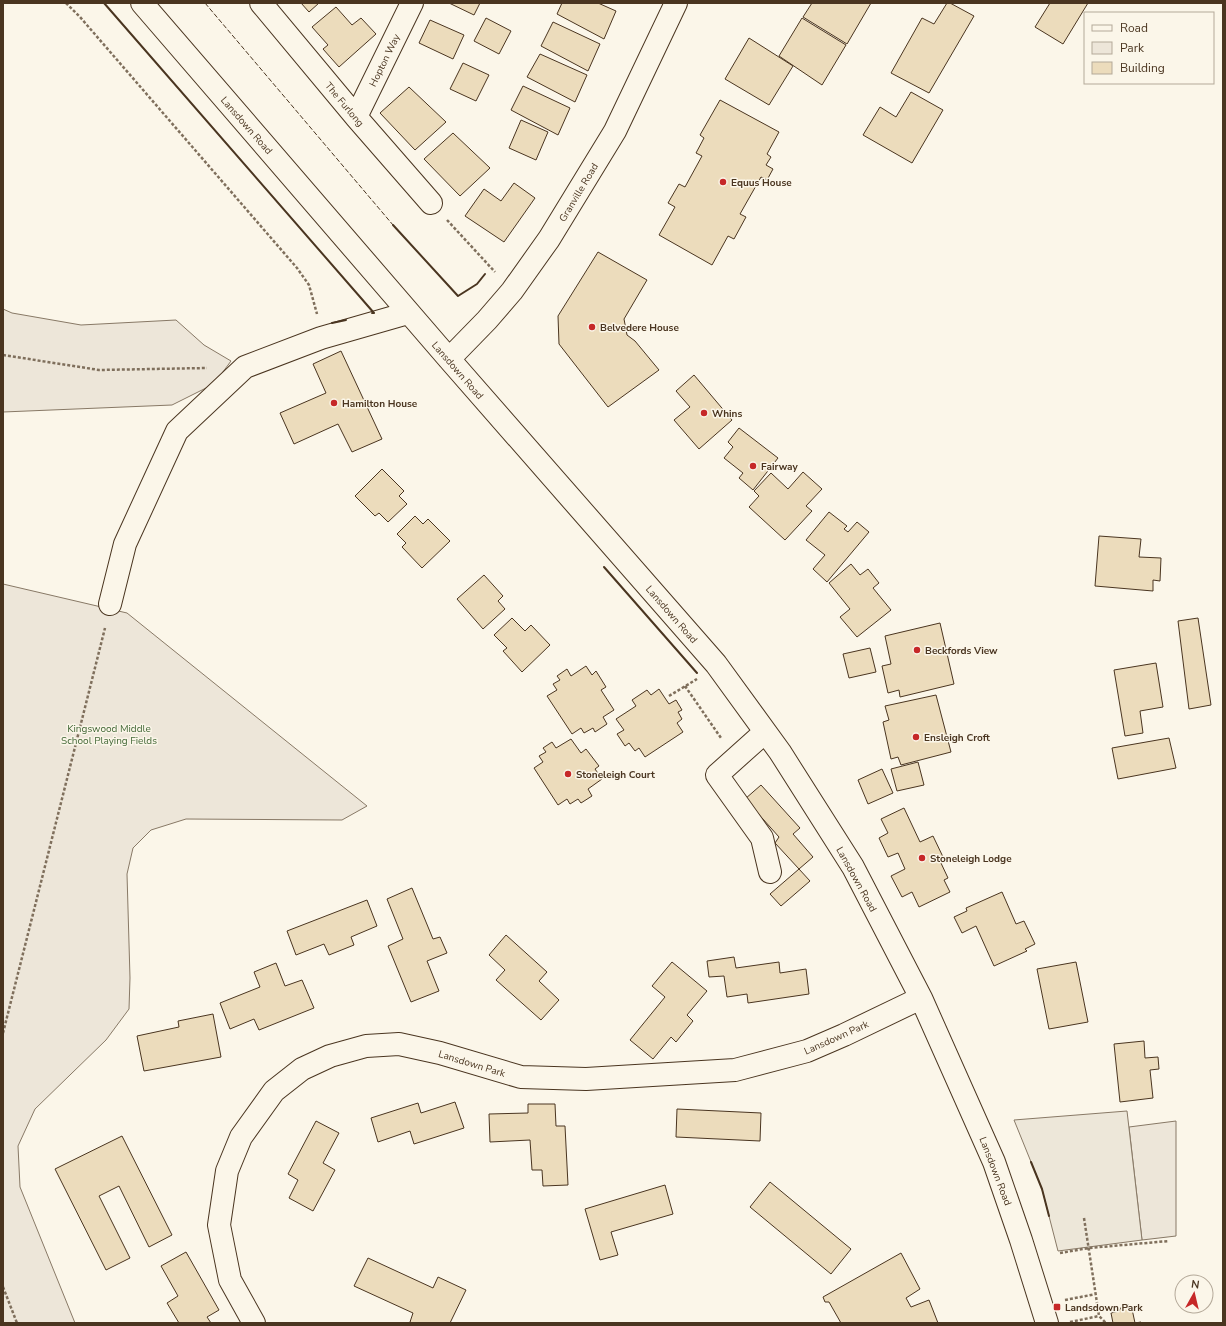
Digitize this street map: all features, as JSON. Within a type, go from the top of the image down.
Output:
[{"type":"street","name":"Lansdown Road","points":[[142,3],[408,313],[716,664],[780,752],[853,867],[921,998],[994,1162],[1021,1240],[1044,1314]]},
{"type":"street","name":"The Furlong","points":[[261,3],[431,204]]},
{"type":"street","name":"Hopton Way","points":[[356,117],[412,3]]},
{"type":"street","name":"Granville Road","points":[[448,359],[487,320],[512,291],[549,239],[615,131],[676,3]]},
{"type":"street","points":[[110,604],[125,544],[177,431],[245,367],[321,338],[408,313]]},
{"type":"street","points":[[765,732],[717,775],[762,838],[770,872]]},
{"type":"street","name":"Lansdown Park","points":[[254,1323],[230,1280],[219,1225],[227,1171],[241,1136],[274,1091],[302,1069],[330,1056],[366,1046],[399,1044],[440,1053],[521,1078],[586,1079],[735,1070],[807,1051],[921,998]]},
{"type":"path","points":[[66,3],[80,17],[301,273],[309,285],[318,318],[321,338]]},
{"type":"path","points":[[431,204],[500,276]]},
{"type":"path","points":[[3,355],[99,370],[245,367]]},
{"type":"path","points":[[3,1033],[110,604]]},
{"type":"path","points":[[669,696],[700,677],[716,664]]},
{"type":"path","points":[[685,686],[735,758]]},
{"type":"path","points":[[1084,1218],[1099,1316],[1106,1323]]},
{"type":"path","points":[[1060,1253],[1089,1248],[1169,1242]]},
{"type":"path","points":[[3,1287],[16,1323]]},
{"type":"path","points":[[1044,1314],[1096,1294]]},
{"type":"path","points":[[1064,1323],[1099,1316]]},
{"type":"green space","points":[[3,309],[12,313],[81,325],[176,320],[204,345],[231,361],[214,384],[172,405],[3,412]]},
{"type":"green space","name":"Kingswood Middle School Playing Fields","points":[[3,584],[127,613],[367,806],[342,820],[186,819],[151,830],[133,848],[127,874],[130,978],[129,1009],[106,1040],[35,1109],[18,1146],[20,1187],[75,1323],[3,1323]]},
{"type":"green space","points":[[1176,1121],[1176,1236],[1142,1240],[1129,1127]]},
{"type":"shaded area","points":[[1127,1111],[1142,1240],[1058,1251],[1042,1189],[1014,1120]]},
{"type":"building","points":[[301,3],[319,3],[309,12]]},
{"type":"building","points":[[449,3],[480,3],[474,15]]},
{"type":"building","points":[[562,3],[598,3],[616,11],[604,39],[557,14]]},
{"type":"building","points":[[812,3],[871,3],[847,44],[803,17]]},
{"type":"building","points":[[947,3],[950,3],[974,16],[929,93],[891,73],[922,18],[934,24]]},
{"type":"building","points":[[1050,3],[1088,3],[1063,44],[1035,27]]},
{"type":"building","points":[[336,7],[352,25],[361,18],[376,34],[339,67],[323,49],[328,45],[312,27]]},
{"type":"building","points":[[486,18],[511,31],[499,54],[474,41]]},
{"type":"building","points":[[802,18],[846,45],[822,85],[779,56]]},
{"type":"building","points":[[430,20],[464,35],[453,59],[419,43]]},
{"type":"building","points":[[553,22],[600,44],[588,71],[541,46]]},
{"type":"building","points":[[749,38],[793,66],[769,105],[725,79]]},
{"type":"building","points":[[540,54],[587,75],[575,102],[527,77]]},
{"type":"building","points":[[463,63],[489,75],[476,101],[450,89]]},
{"type":"building","points":[[523,86],[570,108],[558,135],[511,110]]},
{"type":"building","points":[[409,87],[446,122],[415,150],[380,113]]},
{"type":"building","points":[[911,92],[943,110],[912,163],[863,135],[880,107],[896,117]]},
{"type":"building","name":"Equus House","points":[[720,100],[779,132],[767,154],[771,157],[766,165],[773,169],[767,180],[761,177],[740,214],[746,217],[734,239],[728,236],[712,265],[659,235],[675,207],[668,203],[679,184],[685,187],[702,156],[696,153],[704,138],[700,135]]},
{"type":"building","points":[[521,120],[548,132],[536,160],[509,148]]},
{"type":"building","points":[[453,133],[490,168],[460,196],[424,159]]},
{"type":"building","points":[[514,183],[535,198],[504,242],[465,216],[484,189],[501,201]]},
{"type":"building","name":"Belvedere House","points":[[598,252],[647,280],[624,319],[627,335],[635,341],[659,370],[608,407],[559,344],[558,316]]},
{"type":"building","name":"Hamilton House","points":[[341,351],[382,439],[352,452],[338,424],[294,444],[280,413],[326,393],[313,364]]},
{"type":"building","name":"Whins","points":[[694,375],[732,420],[699,449],[674,420],[690,407],[676,391]]},
{"type":"building","name":"Fairway","points":[[739,428],[778,458],[753,490],[739,478],[743,473],[724,458],[733,447],[728,442]]},
{"type":"building","points":[[382,469],[404,491],[399,496],[407,504],[388,522],[379,513],[375,516],[355,496]]},
{"type":"building","points":[[803,472],[822,489],[806,506],[812,511],[785,540],[749,507],[759,496],[754,491],[771,473],[788,489]]},
{"type":"building","points":[[829,512],[847,526],[844,529],[848,532],[857,522],[869,532],[827,582],[813,569],[825,555],[806,540]]},
{"type":"building","points":[[415,516],[423,524],[428,519],[450,541],[422,568],[402,547],[406,543],[397,534]]},
{"type":"building","points":[[1099,536],[1141,539],[1139,557],[1161,558],[1160,581],[1153,580],[1153,591],[1095,586]]},
{"type":"building","points":[[851,564],[860,575],[868,569],[879,583],[873,588],[891,610],[857,637],[840,617],[850,609],[829,583]]},
{"type":"building","points":[[484,575],[503,596],[498,601],[505,609],[483,629],[457,599]]},
{"type":"building","points":[[512,618],[525,631],[531,625],[550,645],[522,672],[503,651],[507,648],[494,635]]},
{"type":"building","points":[[1198,618],[1211,705],[1189,709],[1178,621]]},
{"type":"building","name":"Beckfords View","points":[[940,623],[954,684],[900,697],[899,690],[888,693],[882,666],[891,664],[885,636]]},
{"type":"building","points":[[870,648],[876,672],[849,678],[843,654]]},
{"type":"building","points":[[1156,663],[1163,707],[1140,711],[1143,733],[1125,736],[1114,670]]},
{"type":"building","points":[[586,666],[592,675],[596,671],[606,687],[601,690],[614,710],[603,717],[607,724],[595,732],[593,728],[584,733],[581,728],[572,734],[547,696],[557,690],[553,684],[560,680],[557,676],[567,669],[571,676]]},
{"type":"building","name":"Stoneleigh Court","points":[[659,689],[669,704],[676,700],[682,710],[678,712],[682,719],[677,723],[683,732],[645,757],[639,748],[635,751],[629,743],[625,746],[617,734],[624,730],[616,719],[636,706],[632,700],[647,690],[651,695]]},
{"type":"building","name":"Ensleigh Croft","points":[[936,695],[951,752],[901,765],[898,757],[891,759],[883,722],[889,720],[885,706]]},
{"type":"building","points":[[1169,738],[1176,768],[1118,779],[1112,748]]},
{"type":"building","name":"Stoneleigh Court","points":[[571,739],[581,753],[586,749],[599,766],[595,769],[602,779],[588,789],[592,796],[581,803],[578,799],[570,804],[567,799],[558,805],[534,768],[543,762],[539,756],[546,752],[543,748],[552,742],[556,748]]},
{"type":"building","points":[[918,762],[924,785],[897,791],[891,769]]},
{"type":"building","points":[[882,769],[893,793],[868,804],[858,780]]},
{"type":"building","points":[[761,785],[800,828],[793,834],[813,857],[799,869],[775,843],[779,837],[745,799]]},
{"type":"building","name":"Stoneleigh Lodge","points":[[904,808],[920,842],[933,836],[944,859],[940,861],[948,878],[944,880],[950,892],[919,907],[912,892],[902,897],[891,876],[905,869],[898,853],[888,857],[879,838],[888,833],[881,819]]},
{"type":"building","points":[[799,869],[810,881],[781,906],[770,894]]},
{"type":"building","points":[[412,888],[433,939],[440,937],[447,953],[427,961],[439,991],[411,1002],[388,946],[403,939],[387,899]]},
{"type":"building","points":[[1002,892],[1016,924],[1024,921],[1035,944],[1025,949],[1027,951],[994,966],[976,926],[962,933],[954,917],[967,911],[966,908]]},
{"type":"building","points":[[367,900],[377,926],[351,937],[354,945],[329,955],[324,944],[296,955],[287,931]]},
{"type":"building","points":[[506,935],[547,972],[539,981],[559,1000],[541,1020],[496,980],[505,970],[489,955]]},
{"type":"building","points":[[734,957],[736,968],[779,962],[780,973],[806,969],[809,994],[748,1003],[747,994],[727,997],[724,976],[709,977],[707,961]]},
{"type":"building","points":[[672,962],[707,991],[687,1015],[693,1021],[676,1042],[671,1037],[653,1059],[630,1040],[665,997],[652,986]]},
{"type":"building","points":[[1076,962],[1088,1022],[1049,1029],[1037,969]]},
{"type":"building","points":[[276,963],[285,986],[302,980],[314,1008],[259,1030],[254,1019],[230,1029],[220,1003],[260,987],[254,972]]},
{"type":"building","points":[[213,1014],[221,1057],[144,1071],[137,1036],[179,1027],[178,1021]]},
{"type":"building","points":[[1144,1041],[1145,1058],[1158,1057],[1159,1069],[1150,1070],[1153,1098],[1120,1102],[1114,1044]]},
{"type":"building","points":[[455,1102],[464,1128],[414,1144],[410,1131],[378,1142],[371,1118],[418,1103],[421,1113]]},
{"type":"building","points":[[528,1104],[555,1104],[556,1126],[565,1126],[568,1185],[543,1186],[542,1170],[532,1170],[530,1140],[490,1142],[489,1114],[528,1113]]},
{"type":"building","points":[[677,1109],[761,1113],[760,1141],[676,1137]]},
{"type":"building","points":[[316,1121],[339,1133],[323,1163],[335,1170],[313,1211],[289,1198],[298,1180],[288,1174]]},
{"type":"building","points":[[122,1136],[172,1235],[149,1247],[119,1186],[99,1196],[130,1258],[106,1270],[55,1169]]},
{"type":"building","points":[[770,1182],[851,1249],[831,1274],[750,1207]]},
{"type":"building","points":[[665,1185],[673,1214],[611,1232],[618,1255],[600,1260],[585,1209]]},
{"type":"building","points":[[186,1252],[219,1310],[207,1317],[211,1323],[179,1323],[167,1303],[178,1296],[161,1266]]},
{"type":"building","points":[[901,1253],[920,1289],[906,1298],[911,1307],[929,1300],[938,1323],[841,1323],[829,1302],[825,1302],[823,1297]]},
{"type":"building","points":[[368,1258],[433,1288],[438,1277],[466,1290],[450,1323],[410,1322],[413,1313],[354,1286]]},
{"type":"building","points":[[1128,1304],[1132,1309],[1135,1323],[1113,1323],[1111,1313],[1119,1311],[1122,1306]]},
{"type":"fence","points":[[205,3],[393,225]]},
{"type":"wall","points":[[104,3],[374,313],[372,313]]},
{"type":"wall","points":[[393,225],[458,296],[477,284],[485,274]]},
{"type":"wall","points":[[332,323],[346,320]]},
{"type":"wall","points":[[604,567],[697,673]]},
{"type":"wall","points":[[1031,1162],[1042,1189],[1049,1216]]},
{"type":"place","name":"Equus House","points":[[723,182]]},
{"type":"place","name":"Belvedere House","points":[[592,327]]},
{"type":"place","name":"Hamilton House","points":[[334,403]]},
{"type":"place","name":"Whins","points":[[704,413]]},
{"type":"place","name":"Fairway","points":[[753,466]]},
{"type":"place","name":"Beckfords View","points":[[917,650]]},
{"type":"place","name":"Ensleigh Croft","points":[[916,737]]},
{"type":"place","name":"Stoneleigh Court","points":[[568,774]]},
{"type":"place","name":"Stoneleigh Lodge","points":[[922,858]]},
{"type":"place","name":"Landsdown Park","points":[[1057,1307]]}]
